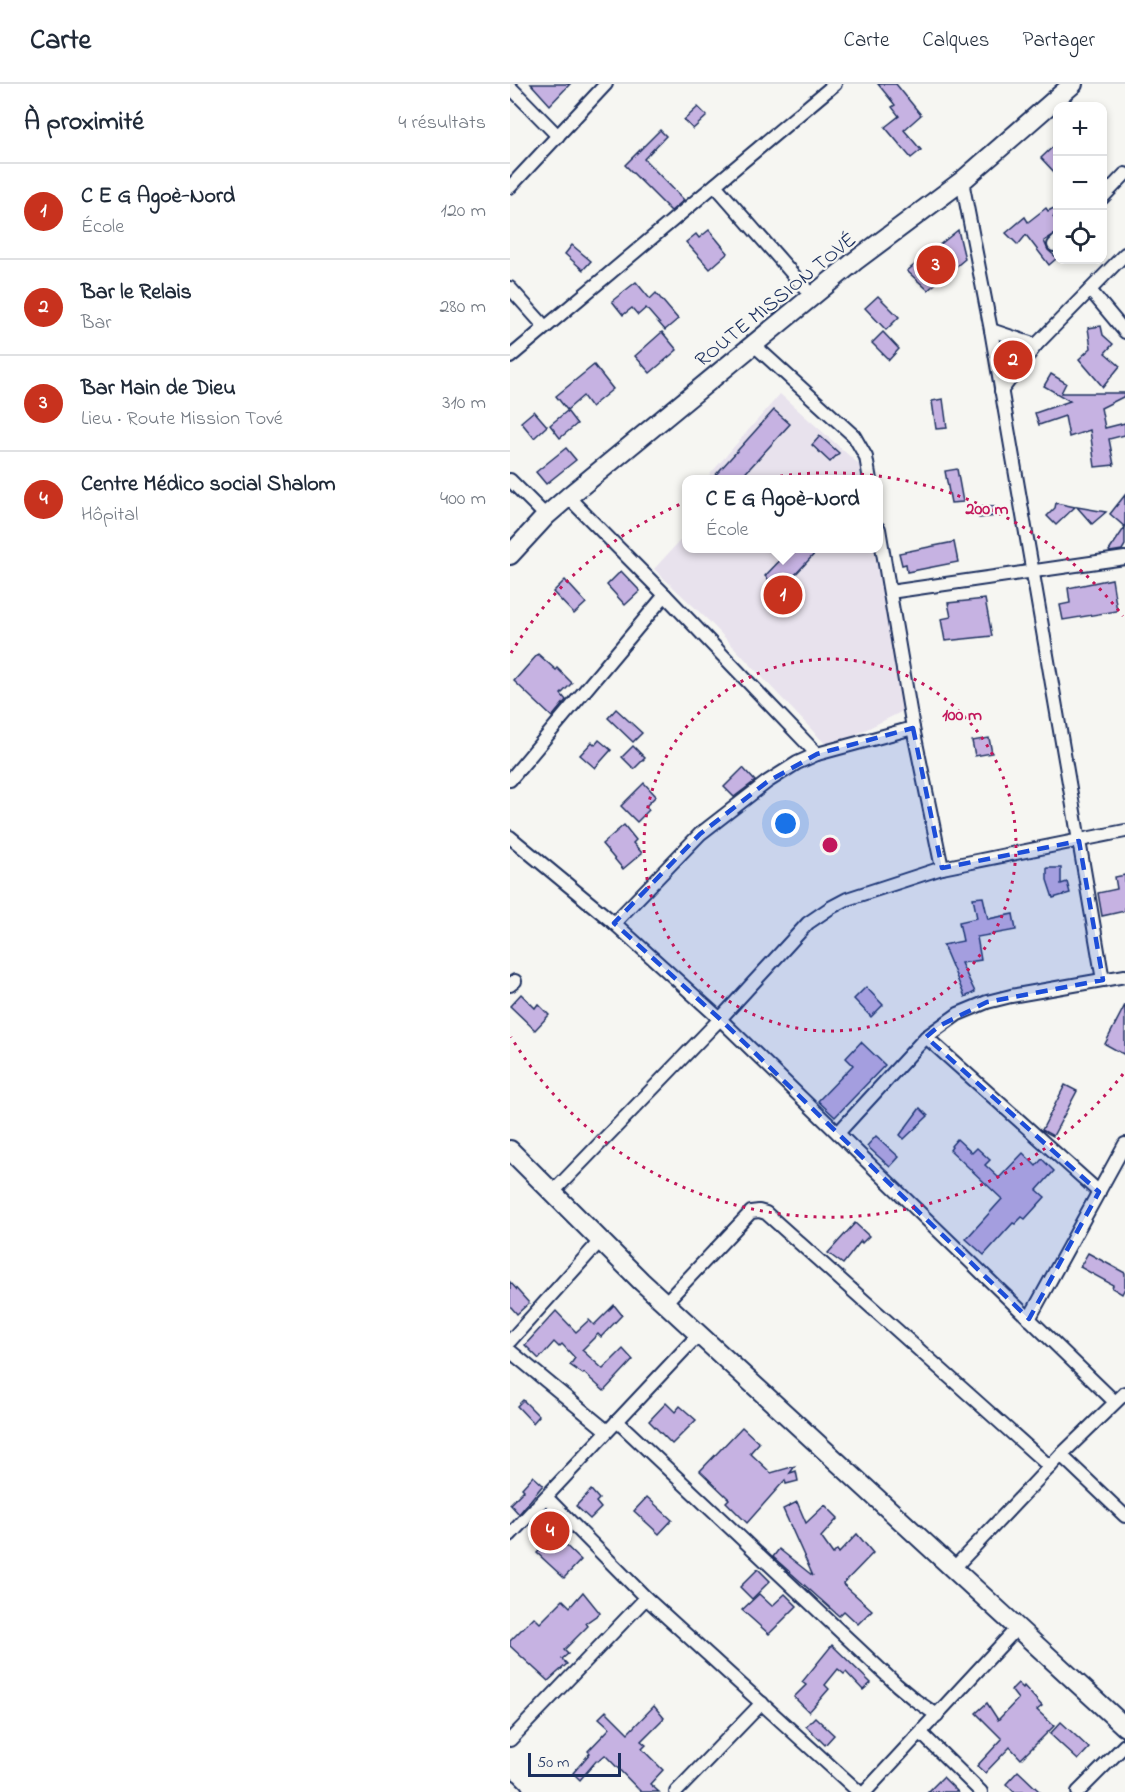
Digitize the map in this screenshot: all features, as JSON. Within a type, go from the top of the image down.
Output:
[{"type":"street","points":[[510,187],[606,84]]},
{"type":"street","points":[[510,357],[835,84]]},
{"type":"street","name":"ROUTE MISSION TOVÉ","points":[[510,555],[567,497],[855,261],[962,181],[1073,84]]},
{"type":"street","points":[[510,87],[558,136]]},
{"type":"street","points":[[1107,193],[1125,174]]},
{"type":"street","points":[[962,181],[991,330],[1103,980]]},
{"type":"street","points":[[715,185],[812,296]]},
{"type":"street","points":[[1001,391],[1036,345],[1125,254]]},
{"type":"street","points":[[510,288],[545,327]]},
{"type":"street","points":[[1090,290],[1125,332]]},
{"type":"street","points":[[991,330],[1036,345]]},
{"type":"street","points":[[754,345],[854,436],[866,458],[869,475]]},
{"type":"street","points":[[510,480],[546,516]]},
{"type":"street","points":[[567,497],[665,595],[816,754]]},
{"type":"street","points":[[883,552],[913,728],[942,868]]},
{"type":"street","points":[[890,592],[1125,558]]},
{"type":"street","points":[[510,780],[665,595]]},
{"type":"street","points":[[614,923],[700,834],[767,782],[816,754],[913,728]]},
{"type":"street","points":[[553,1192],[720,1019],[808,923],[847,899],[942,868],[1125,831]]},
{"type":"street","points":[[510,837],[614,923],[720,1019],[1115,1402]]},
{"type":"street","points":[[838,1133],[926,1037],[958,1014],[987,1002],[1125,976]]},
{"type":"street","points":[[926,1037],[1099,1192]]},
{"type":"street","points":[[1029,1319],[1125,1144]]},
{"type":"street","points":[[510,1150],[665,1303],[1125,1727]]},
{"type":"street","points":[[665,1303],[751,1212],[766,1213],[1050,1467]]},
{"type":"street","points":[[510,1341],[600,1241]]},
{"type":"street","points":[[510,1535],[699,1334]]},
{"type":"street","points":[[510,1351],[607,1431]]},
{"type":"street","points":[[953,1569],[1061,1455],[1125,1393]]},
{"type":"street","points":[[617,1421],[897,1685],[937,1714]]},
{"type":"street","points":[[1061,1455],[1125,1516]]},
{"type":"street","points":[[546,1497],[646,1598],[859,1792]]},
{"type":"street","points":[[510,1740],[646,1598]]},
{"type":"street","points":[[865,1792],[1017,1628]]},
{"type":"street","points":[[676,1792],[762,1703]]},
{"type":"street","points":[[921,1733],[981,1792]]},
{"type":"street","points":[[1078,1792],[1125,1745]]},
{"type":"street","points":[[510,1786],[516,1792]]},
{"type":"highlighted area","points":[[913,728],[942,868],[1079,841],[1103,980],[987,1002],[939,1026],[926,1037],[1099,1192],[1029,1319],[720,1019],[614,923],[700,834],[767,782],[817,754]]},
{"type":"shaded area","points":[[780,394],[862,467],[863,475],[709,475]]},
{"type":"shaded area","points":[[682,538],[682,553],[877,553],[905,710],[829,748],[710,622],[654,569]]},
{"type":"building","points":[[531,84],[570,84],[550,105]]},
{"type":"building","points":[[878,84],[896,84],[921,115],[904,130],[921,150],[911,158],[885,127],[899,116],[892,107],[895,105]]},
{"type":"building","points":[[698,107],[707,116],[693,129],[684,120]]},
{"type":"building","points":[[660,130],[666,136],[644,159],[684,200],[671,211],[625,165]]},
{"type":"building","points":[[1053,147],[1053,171],[1041,158]]},
{"type":"building","points":[[1046,208],[1048,211],[1053,208],[1053,235],[1044,241],[1053,254],[1053,262],[1049,265],[1026,235],[1018,245],[1006,233],[1025,217],[1028,222]]},
{"type":"building","points":[[709,230],[728,253],[710,269],[686,242],[696,234],[699,238]]},
{"type":"building","points":[[958,230],[965,259],[928,290],[907,271]]},
{"type":"building","points":[[572,245],[591,261],[583,270],[565,254]]},
{"type":"building","points":[[636,282],[650,299],[656,293],[678,319],[665,330],[646,308],[638,315],[632,308],[623,315],[612,301]]},
{"type":"building","points":[[878,296],[899,317],[886,330],[865,308]]},
{"type":"building","points":[[1101,326],[1103,335],[1113,344],[1105,353],[1120,366],[1103,387],[1079,359],[1091,348],[1088,328]]},
{"type":"building","points":[[662,332],[677,350],[650,373],[635,356]]},
{"type":"building","points":[[883,332],[899,349],[889,360],[872,343]]},
{"type":"building","points":[[594,365],[613,389],[591,407],[583,396],[567,410],[556,396]]},
{"type":"building","points":[[1051,374],[1066,383],[1061,393],[1125,393],[1125,396],[1101,408],[1105,428],[1125,423],[1125,435],[1109,439],[1114,465],[1095,467],[1090,430],[1069,437],[1065,416],[1039,425],[1035,413],[1070,401],[1044,386]]},
{"type":"building","points":[[943,399],[947,428],[936,429],[932,401]]},
{"type":"building","points":[[774,410],[790,424],[744,475],[716,475]]},
{"type":"building","points":[[534,411],[547,426],[534,438],[521,422]]},
{"type":"building","points":[[567,411],[577,424],[560,438],[550,425]]},
{"type":"building","points":[[820,436],[839,453],[830,462],[812,445]]},
{"type":"building","points":[[566,448],[576,460],[546,484],[536,472]]},
{"type":"building","points":[[957,469],[963,502],[951,503],[945,471]]},
{"type":"building","points":[[1125,495],[1125,527],[1110,514]]},
{"type":"building","points":[[1056,503],[1075,507],[1056,525],[1047,516],[1055,508]]},
{"type":"building","points":[[994,506],[996,516],[979,518],[977,507]]},
{"type":"building","points":[[1077,507],[1106,512],[1092,524]]},
{"type":"building","points":[[1125,527],[1125,545],[1122,550],[1110,552],[1109,551]]},
{"type":"building","points":[[954,542],[958,562],[907,572],[906,564],[902,565],[899,553]]},
{"type":"building","points":[[787,553],[815,553],[780,591],[765,576]]},
{"type":"building","points":[[621,571],[640,591],[625,605],[607,585]]},
{"type":"building","points":[[1112,579],[1117,611],[1063,620],[1060,605],[1070,603],[1068,588]]},
{"type":"building","points":[[565,580],[586,603],[574,614],[553,592]]},
{"type":"building","points":[[985,599],[992,636],[945,641],[941,619],[951,617],[948,603]]},
{"type":"building","points":[[538,654],[572,683],[561,694],[566,700],[552,717],[514,681]]},
{"type":"building","points":[[616,709],[642,733],[633,742],[608,718]]},
{"type":"building","points":[[989,738],[992,753],[975,756],[972,741]]},
{"type":"building","points":[[599,740],[611,750],[595,768],[580,755],[592,742],[595,745]]},
{"type":"building","points":[[633,746],[645,758],[634,769],[622,757]]},
{"type":"building","points":[[743,768],[755,781],[734,797],[724,787]]},
{"type":"building","points":[[644,783],[656,796],[646,806],[649,810],[637,822],[621,806]]},
{"type":"building","points":[[624,825],[636,840],[633,843],[642,853],[623,869],[602,844]]},
{"type":"building","points":[[1047,868],[1061,868],[1061,884],[1067,882],[1070,893],[1053,898],[1047,880]]},
{"type":"building","points":[[1125,875],[1125,911],[1102,916],[1098,893],[1117,889],[1115,877]]},
{"type":"building","points":[[983,897],[988,919],[1013,914],[1016,930],[977,937],[981,960],[961,963],[975,992],[965,997],[943,945],[963,941],[959,922],[977,918],[973,898]]},
{"type":"building","points":[[866,987],[883,1005],[871,1017],[854,999]]},
{"type":"building","points":[[521,994],[535,1008],[538,1004],[549,1015],[535,1030],[510,1006]]},
{"type":"building","points":[[1125,1005],[1125,1055],[1105,1044]]},
{"type":"building","points":[[861,1042],[885,1065],[835,1117],[818,1101],[853,1065],[846,1058]]},
{"type":"building","points":[[1065,1085],[1077,1091],[1053,1136],[1042,1130]]},
{"type":"building","points":[[920,1108],[928,1116],[904,1139],[900,1135]]},
{"type":"building","points":[[876,1136],[899,1157],[890,1167],[867,1146]]},
{"type":"building","points":[[957,1139],[972,1153],[977,1148],[990,1160],[985,1165],[999,1178],[1023,1153],[1036,1166],[1042,1159],[1054,1171],[1037,1190],[1045,1197],[1025,1219],[1022,1217],[1015,1224],[1013,1223],[984,1255],[966,1239],[1002,1199],[950,1150]]},
{"type":"building","points":[[855,1223],[869,1236],[862,1243],[861,1241],[843,1264],[828,1253]]},
{"type":"building","points":[[1088,1253],[1125,1273],[1125,1288],[1122,1294],[1112,1288],[1113,1285],[1080,1267]]},
{"type":"building","points":[[510,1282],[529,1303],[517,1314],[510,1306]]},
{"type":"building","points":[[614,1305],[622,1315],[601,1337],[598,1334],[582,1350],[603,1369],[623,1349],[633,1360],[604,1391],[584,1373],[570,1365],[575,1358],[562,1344],[559,1347],[554,1342],[539,1359],[525,1345],[556,1311],[576,1332],[589,1320],[594,1325]]},
{"type":"building","points":[[523,1400],[539,1416],[533,1423],[517,1406]]},
{"type":"building","points":[[666,1403],[675,1412],[680,1406],[696,1420],[672,1444],[649,1421]]},
{"type":"building","points":[[742,1427],[759,1443],[750,1453],[771,1473],[795,1466],[790,1473],[796,1471],[798,1481],[786,1484],[785,1480],[747,1523],[726,1502],[729,1499],[700,1471]]},
{"type":"building","points":[[533,1476],[543,1485],[519,1514],[510,1504],[524,1490],[522,1488]]},
{"type":"building","points":[[591,1490],[599,1499],[596,1502],[601,1508],[590,1519],[576,1506]]},
{"type":"building","points":[[647,1497],[672,1520],[659,1534],[634,1511]]},
{"type":"building","points":[[797,1502],[806,1523],[825,1505],[838,1518],[821,1537],[833,1554],[837,1550],[839,1553],[857,1534],[873,1553],[843,1584],[872,1610],[858,1624],[844,1611],[839,1616],[773,1557],[779,1549],[813,1576],[783,1509]]},
{"type":"building","points":[[555,1535],[581,1560],[564,1578],[537,1553]]},
{"type":"building","points":[[758,1569],[770,1581],[752,1599],[740,1587]]},
{"type":"building","points":[[583,1592],[600,1613],[586,1623],[588,1626],[564,1650],[568,1654],[562,1659],[567,1664],[548,1681],[510,1646],[510,1641],[534,1617],[540,1623],[563,1600],[570,1607]]},
{"type":"building","points":[[759,1594],[772,1606],[785,1594],[797,1606],[769,1634],[742,1610]]},
{"type":"building","points":[[832,1645],[871,1683],[863,1690],[846,1672],[844,1674],[838,1669],[825,1685],[829,1689],[809,1712],[794,1697],[806,1685],[802,1682]]},
{"type":"building","points":[[1018,1683],[1023,1688],[1024,1686],[1042,1706],[1037,1710],[1054,1726],[1021,1759],[1010,1747],[985,1773],[977,1766],[1002,1739],[976,1713],[987,1703],[998,1720],[1018,1699],[1011,1690]]},
{"type":"building","points":[[654,1706],[664,1718],[641,1741],[646,1745],[642,1749],[663,1770],[650,1784],[659,1792],[641,1792],[605,1755],[597,1760],[580,1780],[573,1773],[590,1753],[588,1751],[610,1728],[599,1718],[606,1711],[628,1733]]},
{"type":"building","points":[[815,1717],[834,1735],[825,1745],[806,1726]]},
{"type":"building","points":[[1061,1722],[1089,1748],[1078,1760],[1050,1734]]},
{"type":"building","points":[[1018,1771],[1040,1792],[1014,1792],[1006,1784]]},
{"type":"building","points":[[943,1777],[958,1792],[928,1792]]},
{"type":"place","name":"Bar Main de Dieu","points":[[936,265]]},
{"type":"place","name":"Bar le Relais","points":[[1013,360]]},
{"type":"place","name":"C E G Agoè-Nord","points":[[783,595]]},
{"type":"place","name":"Centre Médico social Shalom","points":[[550,1531]]}]
